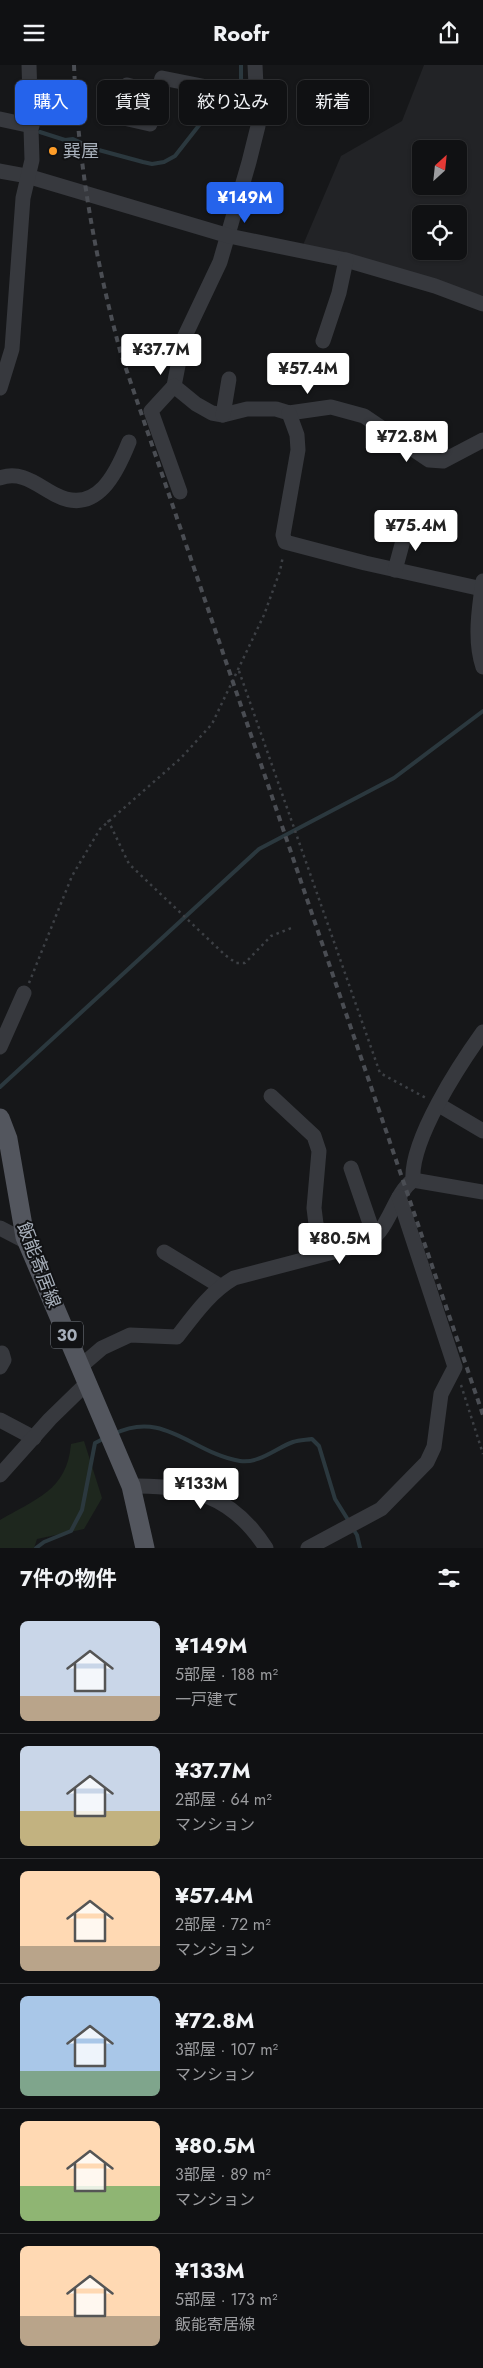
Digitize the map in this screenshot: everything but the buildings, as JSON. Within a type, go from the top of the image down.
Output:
[{"type":"main road","name":"飯能寄居線","points":[[0,1119],[8,1139],[20,1216],[27,1242],[131,1486],[145,1548]]},
{"type":"street","points":[[0,388],[13,342],[23,198],[32,160],[29,65]]},
{"type":"street","points":[[255,65],[255,80]]},
{"type":"street","points":[[161,80],[162,77],[179,81]]},
{"type":"street","points":[[0,119],[32,126]]},
{"type":"street","points":[[180,493],[151,411],[174,386],[182,340],[220,262],[229,236],[258,125]]},
{"type":"street","points":[[0,171],[27,176],[229,236],[346,260],[435,286],[483,304]]},
{"type":"street","points":[[323,341],[339,293],[346,260]]},
{"type":"street","points":[[223,415],[229,379]]},
{"type":"street","points":[[174,386],[196,404],[212,413],[223,415],[247,409],[276,409],[289,413],[331,407],[364,416],[429,460],[442,461],[483,441]]},
{"type":"street","points":[[289,413],[297,435],[298,450],[283,535],[285,542],[395,570],[482,585],[478,638],[479,655],[483,667]]},
{"type":"street","points":[[0,478],[16,475],[26,478],[58,496],[74,501],[89,497],[104,489],[112,478],[129,442]]},
{"type":"street","points":[[395,570],[408,526]]},
{"type":"street","points":[[0,1047],[24,993]]},
{"type":"street","points":[[0,1475],[34,1437],[102,1348],[130,1335],[177,1337],[220,1286],[234,1277],[369,1242],[375,1237],[382,1228],[404,1186],[413,1179],[415,1156],[438,1105],[455,1072],[483,1031]]},
{"type":"street","points":[[272,1095],[314,1136],[318,1151],[314,1208],[316,1225],[330,1252]]},
{"type":"street","points":[[438,1105],[483,1131]]},
{"type":"street","points":[[351,1168],[375,1237]]},
{"type":"street","points":[[413,1179],[483,1192]]},
{"type":"street","points":[[308,1548],[381,1509],[426,1462],[434,1447],[441,1394],[455,1367],[399,1197]]},
{"type":"street","points":[[0,1228],[27,1242]]},
{"type":"street","points":[[164,1252],[220,1286]]},
{"type":"street","points":[[0,1419],[34,1437]]},
{"type":"street","points":[[131,1486],[156,1486],[179,1489],[203,1494],[223,1503],[243,1517],[266,1548]]},
{"type":"path","points":[[24,993],[72,876],[88,848],[108,820],[181,758],[212,724],[239,671],[277,580],[285,542]]},
{"type":"path","points":[[239,671],[380,1073],[438,1105]]},
{"type":"path","points":[[108,820],[129,864],[225,955],[236,963],[245,963],[271,936],[294,927]]},
{"type":"path","points":[[455,1367],[483,1454]]},
{"type":"shaded area","points":[[424,65],[483,65],[483,296],[303,245],[341,156],[402,121]]},
{"type":"shaded area","points":[[84,1441],[102,1498],[84,1529],[37,1539],[34,1548],[0,1548],[0,1520],[47,1492],[63,1473],[71,1444]]},
{"type":"waterway","points":[[241,65],[241,79]]},
{"type":"waterway","points":[[40,132],[65,140],[73,139],[95,149],[152,164],[164,162],[175,156],[199,125]]},
{"type":"waterway","points":[[0,1087],[259,849],[394,778],[483,711]]},
{"type":"waterway","points":[[114,1434],[132,1428],[148,1427],[163,1429],[223,1457],[240,1461],[261,1458],[293,1442],[312,1439],[319,1446],[335,1499],[350,1523]]},
{"type":"waterway","points":[[36,1548],[44,1542],[71,1531],[82,1510],[95,1443],[105,1438]]},
{"type":"waterway","points":[[353,1529],[357,1535],[360,1548]]},
{"type":"railway","points":[[74,65],[79,138],[89,211],[103,283],[121,354],[483,1415]]},
{"type":"place","name":"巽屋","points":[[53,151]]}]
